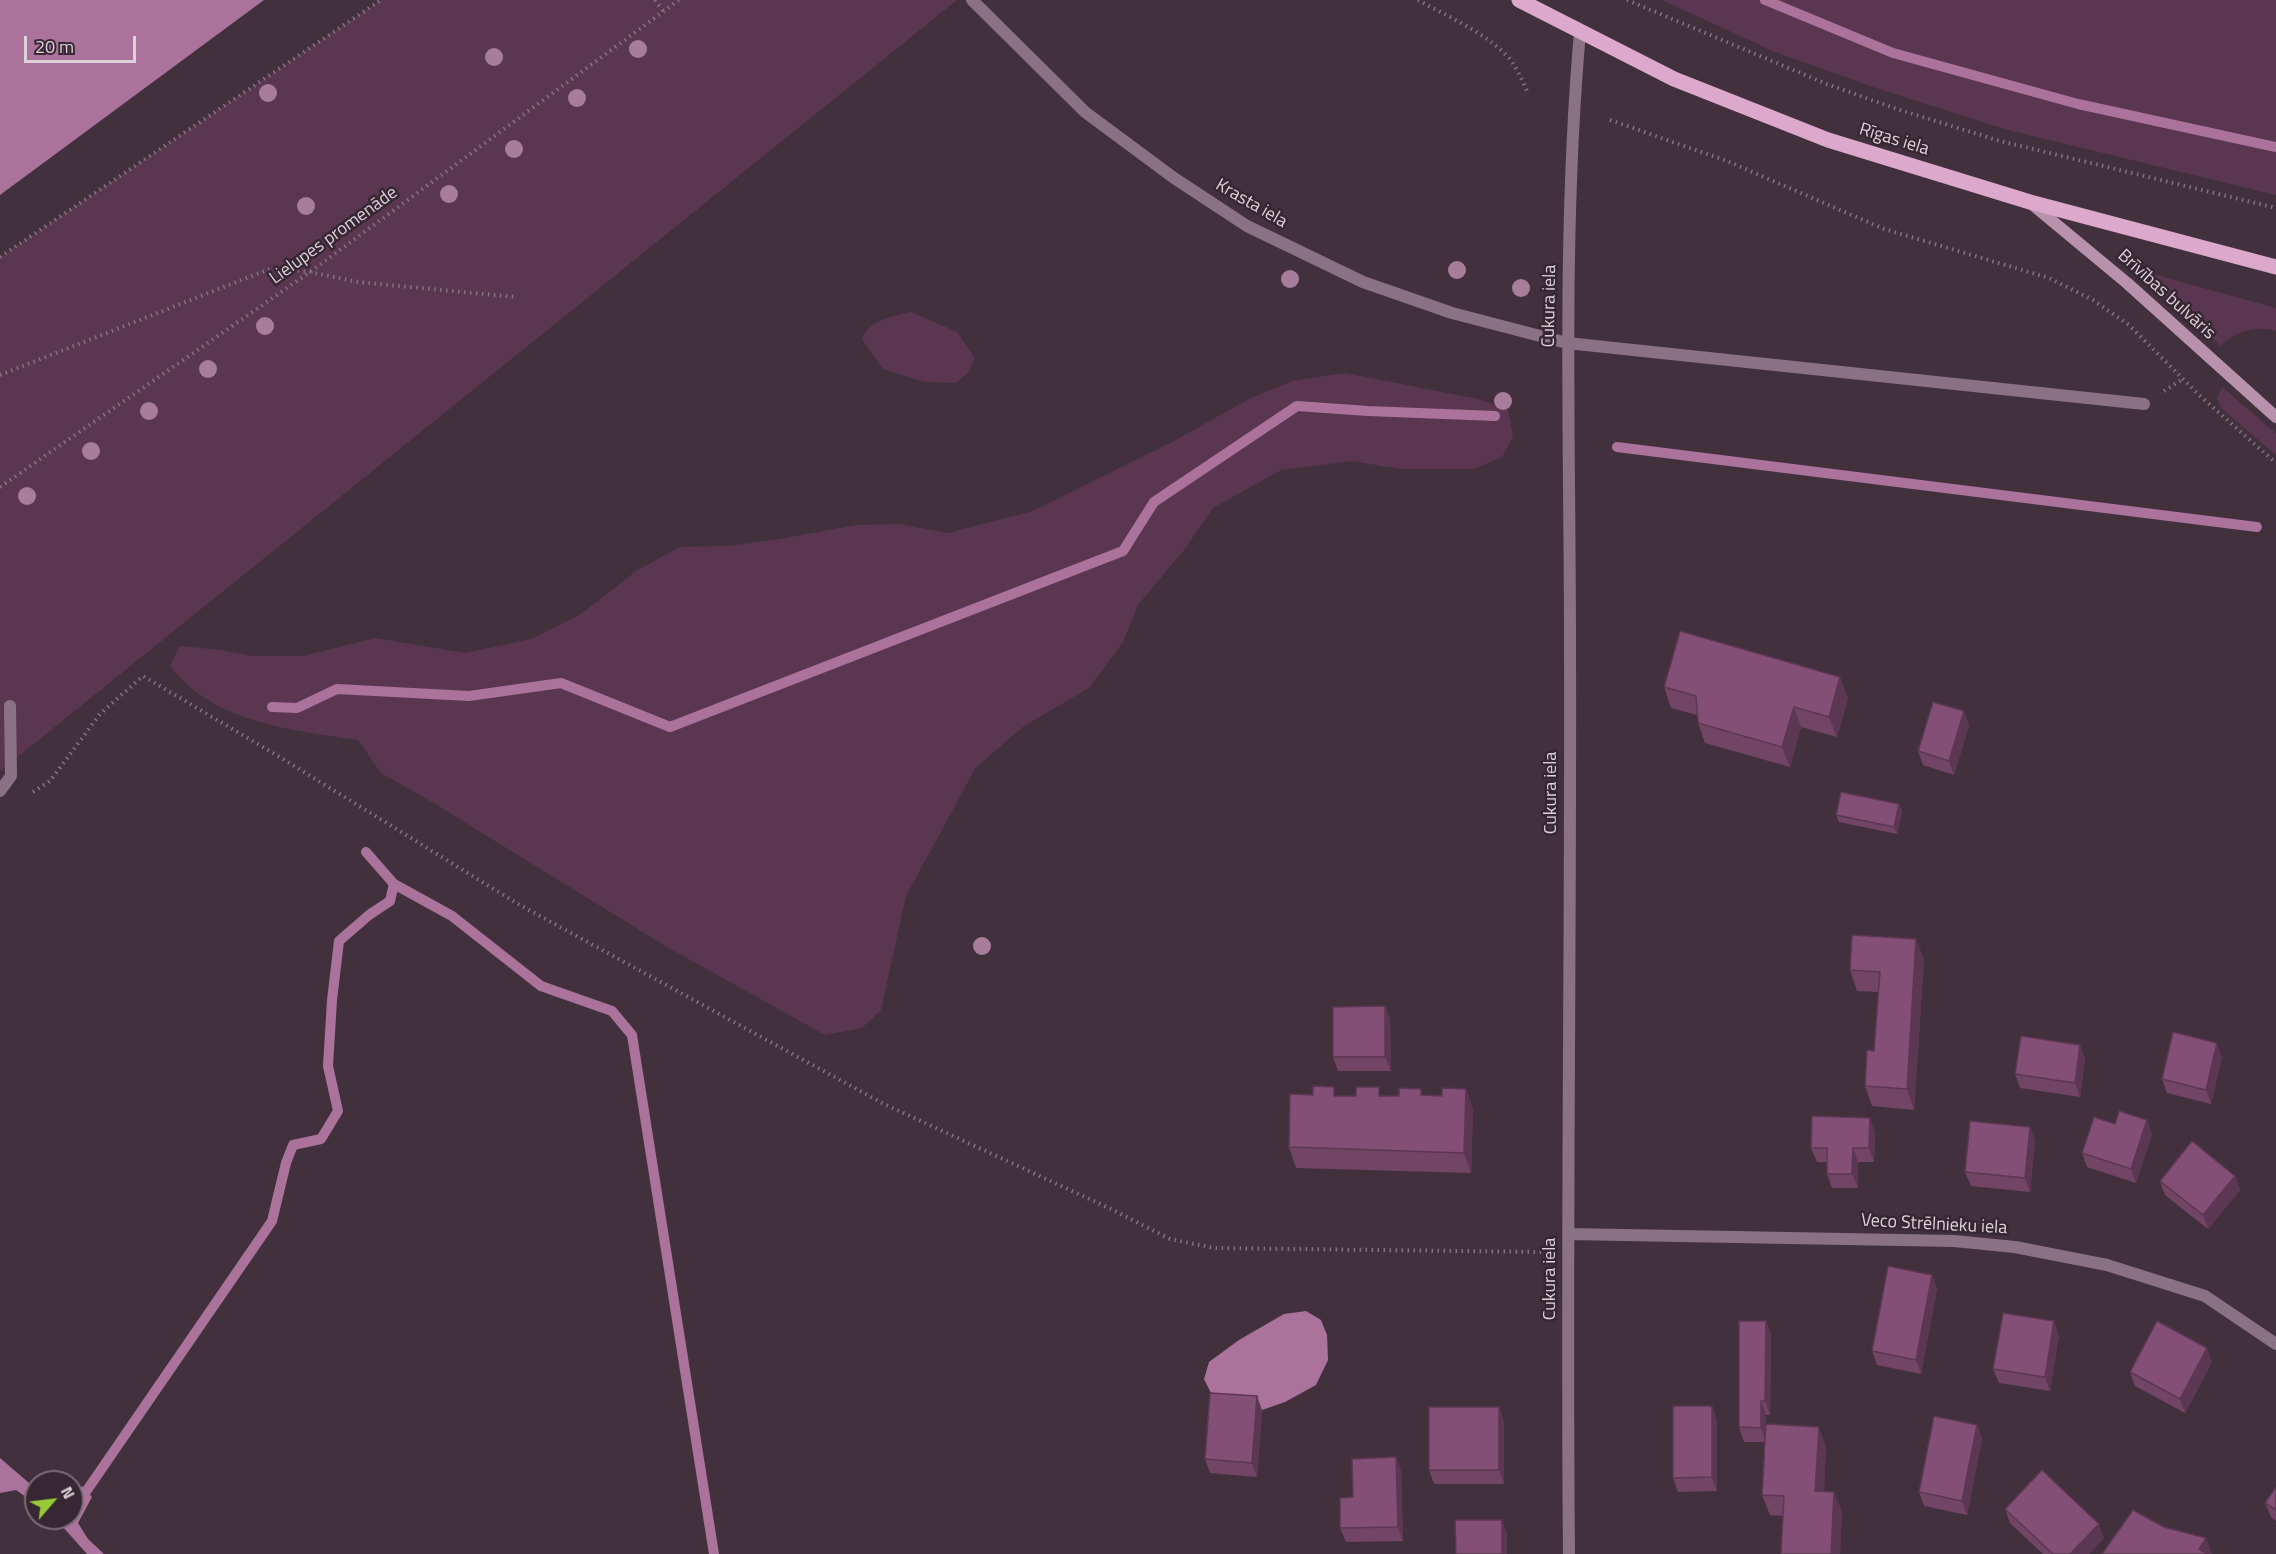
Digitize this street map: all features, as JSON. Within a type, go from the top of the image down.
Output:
[{"type":"main road","name":"Rīgas iela","points":[[1519,0],[1539,5],[1580,32],[1674,78],[1828,140],[2030,202],[2276,267]]},
{"type":"main road","name":"Brīvības bulvāris","points":[[2030,202],[2127,283],[2276,417]]},
{"type":"street","name":"Krasta iela","points":[[972,0],[1085,112],[1174,178],[1247,226],[1363,282],[1452,313],[1567,343],[2144,404]]},
{"type":"street","name":"Cukura iela","points":[[1569,1554],[1570,642],[1567,343],[1573,107],[1580,32]]},
{"type":"street","points":[[0,791],[11,777],[10,706]]},
{"type":"street","name":"Veco Strēlnieku iela","points":[[1569,1234],[1954,1241],[2015,1247],[2107,1265],[2205,1296],[2276,1344]]},
{"type":"path","points":[[0,257],[381,0]]},
{"type":"path","points":[[655,0],[664,12]]},
{"type":"path","name":"Lielupes promenāde","points":[[0,487],[310,272],[679,0]]},
{"type":"path","points":[[1418,0],[1498,48],[1510,59],[1527,91]]},
{"type":"path","points":[[1627,0],[1829,85],[1900,110],[2000,141],[2276,208]]},
{"type":"path","points":[[1610,120],[1727,161],[1884,229],[2049,278],[2093,300],[2129,325],[2199,395],[2276,463]]},
{"type":"path","points":[[0,375],[272,268],[310,272],[358,282],[515,297]]},
{"type":"path","points":[[11,777],[32,792],[50,781],[100,714],[143,676],[549,921],[884,1104],[1111,1209],[1170,1239],[1214,1248],[1542,1252]]},
{"type":"shaded area","points":[[0,0],[264,0],[0,195]]},
{"type":"shaded area","points":[[381,0],[957,0],[0,771],[0,257]]},
{"type":"shaded area","points":[[1662,0],[2276,0],[2276,195],[2008,130],[1876,88],[1775,52]]},
{"type":"shaded area","points":[[2149,273],[2276,308],[2276,331],[2254,329],[2246,331],[2232,336],[2221,346],[2153,287],[2148,278]]},
{"type":"shaded area","points":[[911,312],[957,332],[975,358],[968,373],[956,383],[924,382],[883,369],[862,339],[870,327],[876,323],[889,317]]},
{"type":"shaded area","points":[[1345,373],[1478,399],[1508,410],[1513,436],[1502,457],[1474,469],[1400,469],[1352,461],[1281,470],[1213,508],[1184,550],[1138,605],[1123,642],[1089,688],[1024,726],[976,767],[906,896],[881,1010],[862,1028],[825,1035],[667,947],[381,773],[358,740],[281,727],[231,712],[188,685],[170,666],[180,646],[251,656],[303,656],[375,638],[465,653],[531,639],[581,614],[636,571],[680,547],[728,546],[856,525],[899,524],[948,533],[1033,511],[1172,442],[1249,399],[1292,381]]},
{"type":"shaded area","points":[[2222,387],[2276,433],[2276,455],[2221,408],[2217,398]]},
{"type":"shaded area","points":[[1306,1311],[1321,1320],[1327,1335],[1328,1360],[1316,1385],[1285,1402],[1262,1410],[1212,1395],[1204,1379],[1209,1362],[1239,1340],[1284,1314]]},
{"type":"shaded area","points":[[0,1458],[24,1479],[24,1496],[16,1490],[0,1493]]},
{"type":"shaded area","points":[[84,1488],[92,1497],[84,1512]]},
{"type":"shaded area","points":[[66,1530],[82,1530],[88,1539],[104,1554],[87,1554]]},
{"type":"building","points":[[1680,631],[1840,677],[1829,717],[1794,707],[1782,747],[1698,723],[1696,696],[1664,687]]},
{"type":"building","points":[[1933,702],[1964,711],[1949,761],[1918,751]]},
{"type":"building","points":[[1841,792],[1899,804],[1894,827],[1836,815]]},
{"type":"building","points":[[1852,935],[1916,939],[1907,1089],[1865,1086],[1867,1050],[1874,1051],[1880,972],[1850,970]]},
{"type":"building","points":[[1385,1006],[1385,1057],[1333,1057],[1333,1007]]},
{"type":"building","points":[[2173,1032],[2217,1043],[2206,1090],[2162,1079]]},
{"type":"building","points":[[2021,1036],[2080,1045],[2075,1083],[2015,1074]]},
{"type":"building","points":[[1313,1086],[1334,1087],[1334,1096],[1356,1096],[1356,1087],[1379,1087],[1379,1096],[1399,1096],[1399,1088],[1421,1089],[1421,1095],[1442,1096],[1442,1088],[1466,1089],[1464,1153],[1289,1147],[1290,1094],[1313,1095]]},
{"type":"building","points":[[2119,1111],[2147,1120],[2131,1169],[2082,1153],[2094,1117],[2115,1124]]},
{"type":"building","points":[[1812,1116],[1870,1118],[1869,1148],[1853,1148],[1852,1174],[1827,1174],[1827,1148],[1811,1148]]},
{"type":"building","points":[[1970,1121],[2030,1127],[2025,1178],[1965,1172]]},
{"type":"building","points":[[2192,1141],[2235,1176],[2203,1215],[2160,1181]]},
{"type":"building","points":[[1888,1266],[1932,1275],[1916,1360],[1872,1351]]},
{"type":"building","points":[[2003,1313],[2054,1321],[2045,1377],[1993,1369]]},
{"type":"building","points":[[1739,1321],[1766,1321],[1765,1401],[1761,1401],[1761,1428],[1739,1427]]},
{"type":"building","points":[[2157,1321],[2207,1348],[2180,1399],[2130,1372]]},
{"type":"building","points":[[1210,1393],[1257,1396],[1252,1463],[1205,1459]]},
{"type":"building","points":[[1673,1406],[1712,1406],[1712,1477],[1673,1478]]},
{"type":"building","points":[[1429,1407],[1499,1407],[1499,1470],[1429,1470]]},
{"type":"building","points":[[1934,1416],[1977,1425],[1962,1501],[1919,1492]]},
{"type":"building","points":[[1766,1424],[1819,1427],[1815,1491],[1834,1492],[1831,1554],[1781,1554],[1784,1496],[1762,1495]]},
{"type":"building","points":[[1396,1457],[1398,1527],[1340,1528],[1340,1498],[1353,1497],[1352,1459]]},
{"type":"building","points":[[2042,1470],[2099,1524],[2070,1554],[2053,1554],[2005,1509]]},
{"type":"building","points":[[2276,1487],[2276,1510],[2265,1503]]},
{"type":"building","points":[[2133,1510],[2164,1527],[2206,1538],[2199,1549],[2207,1554],[2102,1554]]},
{"type":"building","points":[[1455,1520],[1502,1520],[1502,1554],[1456,1554]]},
{"type":"waterway","points":[[1765,0],[1893,53],[2078,104],[2276,147]]},
{"type":"waterway","points":[[272,707],[297,708],[337,689],[469,696],[561,683],[670,727],[1123,551],[1154,502],[1297,406],[1495,416]]},
{"type":"waterway","points":[[1617,447],[2257,527]]},
{"type":"waterway","points":[[366,852],[394,884],[452,916],[541,986],[612,1011],[632,1035],[714,1554]]},
{"type":"waterway","points":[[84,1495],[272,1221],[286,1163],[293,1145],[321,1139],[338,1111],[328,1066],[332,1000],[339,941],[369,915],[390,901],[394,884]]}]
